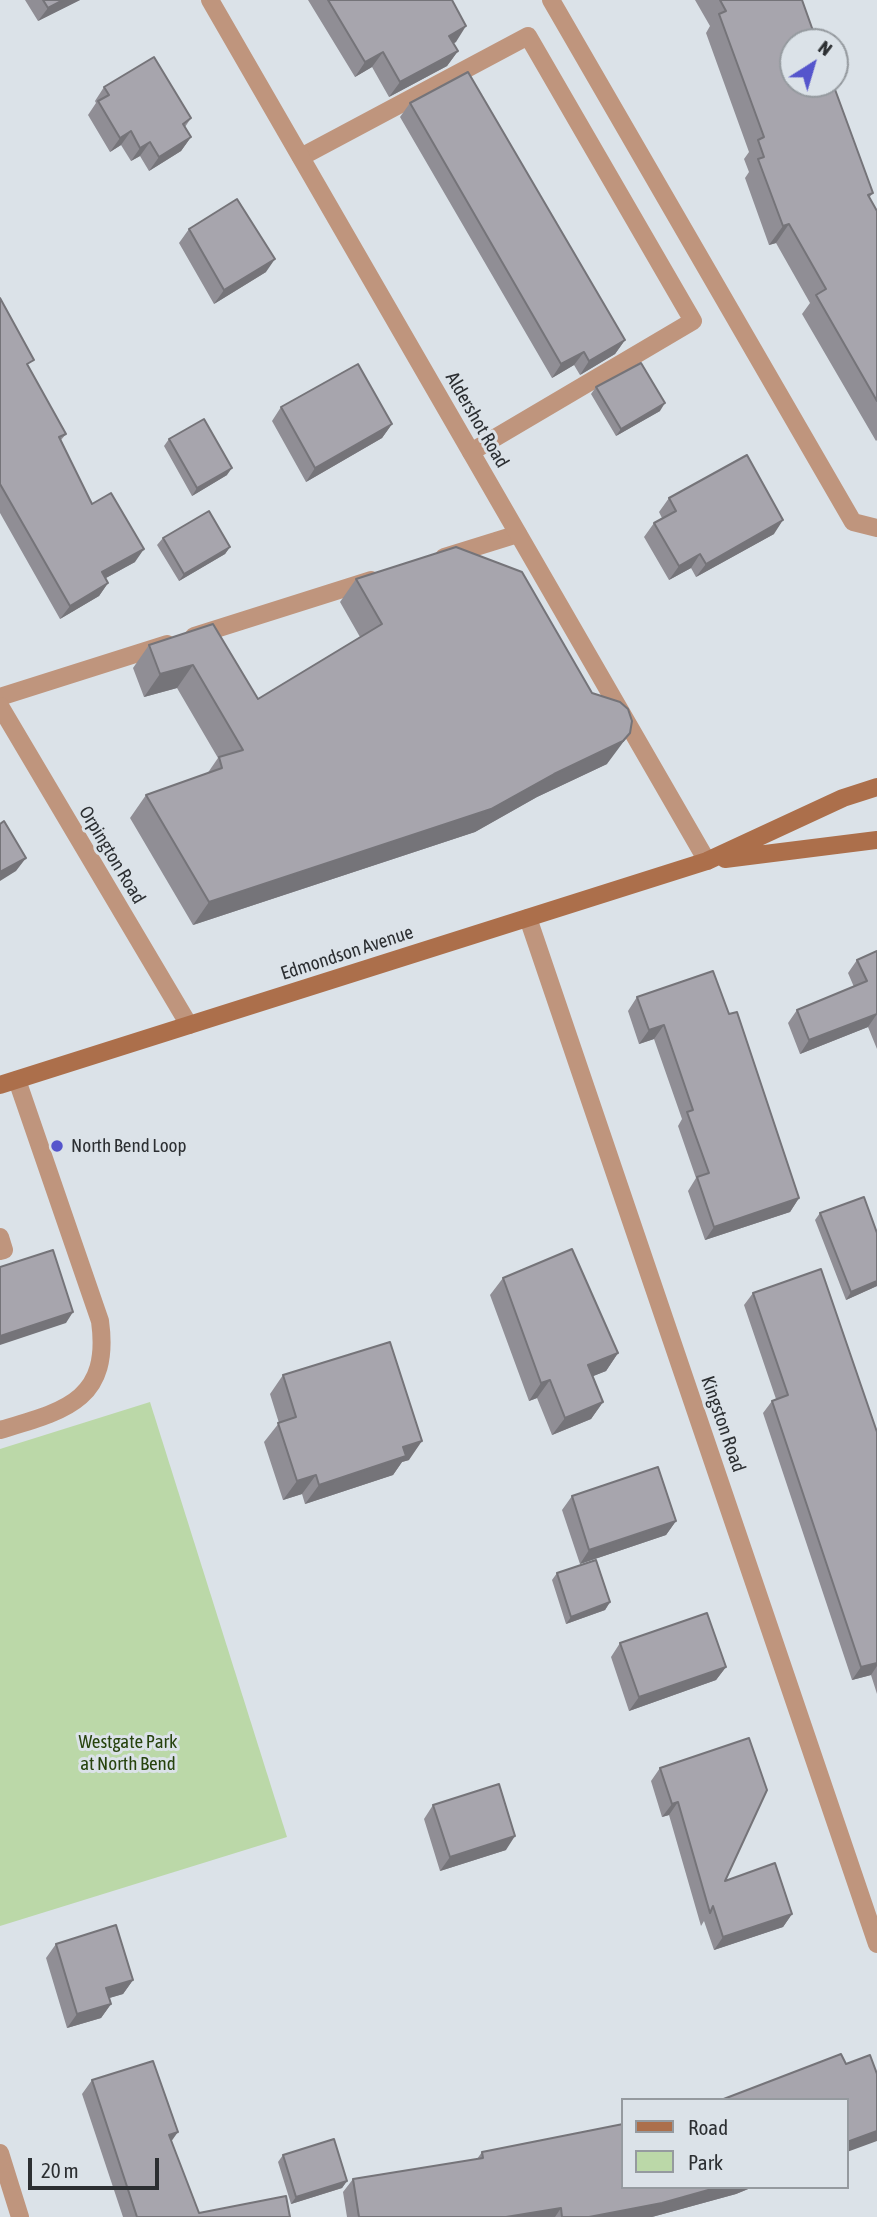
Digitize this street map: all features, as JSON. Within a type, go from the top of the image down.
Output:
[{"type":"main road","name":"Edmondson Avenue","points":[[8,1083],[707,861],[842,798],[877,787]]},
{"type":"main road","name":"Edmondson Avenue","points":[[707,861],[877,840]]},
{"type":"street","name":"Aldershot Road","points":[[210,0],[707,861]]},
{"type":"street","points":[[551,0],[853,522],[877,528]]},
{"type":"street","points":[[301,157],[528,36],[673,286],[693,321],[471,452]]},
{"type":"street","points":[[425,563],[518,534]]},
{"type":"street","points":[[0,697],[385,576]]},
{"type":"street","name":"Orpington Road","points":[[0,706],[189,1025]]},
{"type":"street","name":"Kingston Road","points":[[528,918],[877,1944]]},
{"type":"street","points":[[0,1430],[59,1412],[80,1398],[104,1352],[100,1321],[8,1083]]},
{"type":"street","points":[[0,1237],[4,1250],[0,1251]]},
{"type":"street","points":[[0,2153],[20,2217]]},
{"type":"green space","name":"Westgate Park at North Bend","points":[[150,1402],[287,1837],[0,1926],[0,1449]]},
{"type":"building","points":[[43,0],[63,0],[48,8]]},
{"type":"building","points":[[328,0],[452,0],[466,26],[449,36],[458,51],[400,82],[383,52],[365,62]]},
{"type":"building","points":[[720,0],[802,0],[812,28],[779,28],[779,98],[838,98],[873,193],[868,195],[877,211],[877,401],[816,295],[826,289],[789,224],[783,226],[758,159],[764,157],[758,140],[764,137],[719,14],[726,11]]},
{"type":"building","points":[[154,57],[191,118],[183,124],[191,137],[159,157],[150,142],[140,148],[131,131],[120,138],[98,101],[109,95],[104,87]]},
{"type":"building","points":[[468,72],[625,340],[589,361],[584,352],[561,364],[410,103]]},
{"type":"building","points":[[237,199],[275,259],[224,290],[189,229]]},
{"type":"building","points":[[0,298],[34,360],[27,364],[66,434],[59,437],[92,504],[111,493],[144,549],[102,572],[108,583],[70,606],[0,484]]},
{"type":"building","points":[[641,363],[665,403],[621,429],[596,387]]},
{"type":"building","points":[[358,364],[392,424],[315,468],[281,407]]},
{"type":"building","points":[[204,419],[232,468],[197,488],[169,439]]},
{"type":"building","points":[[747,455],[783,520],[706,564],[700,554],[679,566],[654,523],[676,511],[669,498]]},
{"type":"building","points":[[209,511],[230,547],[184,574],[163,538]]},
{"type":"building","points":[[456,547],[522,572],[592,693],[620,702],[628,709],[632,721],[630,733],[623,741],[554,774],[491,809],[209,902],[146,795],[222,768],[219,757],[243,750],[193,665],[160,674],[149,645],[213,624],[258,699],[382,624],[356,579]]},
{"type":"building","points":[[4,821],[26,858],[0,872],[0,824]]},
{"type":"building","points":[[877,951],[877,1014],[809,1040],[797,1010],[867,981],[857,960]]},
{"type":"building","points":[[713,971],[729,1014],[737,1012],[799,1198],[714,1227],[697,1177],[709,1173],[687,1112],[693,1110],[664,1025],[649,1030],[637,997]]},
{"type":"building","points":[[864,1197],[877,1233],[877,1281],[851,1292],[820,1213]]},
{"type":"building","points":[[572,1249],[618,1353],[588,1365],[603,1402],[565,1418],[550,1380],[541,1383],[503,1278]]},
{"type":"building","points":[[53,1250],[73,1312],[0,1336],[0,1267]]},
{"type":"building","points":[[821,1269],[877,1432],[877,1663],[861,1667],[772,1401],[788,1395],[753,1293]]},
{"type":"building","points":[[390,1342],[422,1441],[403,1447],[406,1456],[319,1485],[316,1475],[297,1481],[278,1423],[296,1417],[283,1375]]},
{"type":"building","points":[[658,1467],[676,1521],[589,1550],[572,1496]]},
{"type":"building","points":[[596,1560],[610,1602],[571,1617],[557,1573]]},
{"type":"building","points":[[707,1613],[726,1667],[639,1697],[620,1643]]},
{"type":"building","points":[[749,1738],[767,1790],[725,1881],[775,1863],[792,1914],[723,1937],[713,1906],[710,1913],[678,1802],[672,1804],[660,1768]]},
{"type":"building","points":[[499,1784],[515,1836],[450,1857],[433,1805]]},
{"type":"building","points":[[116,1925],[133,1980],[106,1988],[111,2004],[77,2014],[56,1944]]},
{"type":"building","points":[[841,2054],[846,2064],[870,2055],[877,2074],[877,2131],[849,2141],[849,2098],[726,2098]]},
{"type":"building","points":[[153,2061],[178,2132],[169,2135],[199,2213],[286,2196],[290,2217],[137,2217],[92,2080]]},
{"type":"building","points":[[622,2124],[622,2189],[712,2189],[662,2203],[589,2217],[562,2217],[561,2208],[506,2217],[359,2217],[353,2179],[483,2158],[482,2152]]},
{"type":"building","points":[[334,2139],[347,2181],[296,2197],[283,2155]]},
{"type":"place","name":"North Bend Loop","points":[[57,1146]]}]
